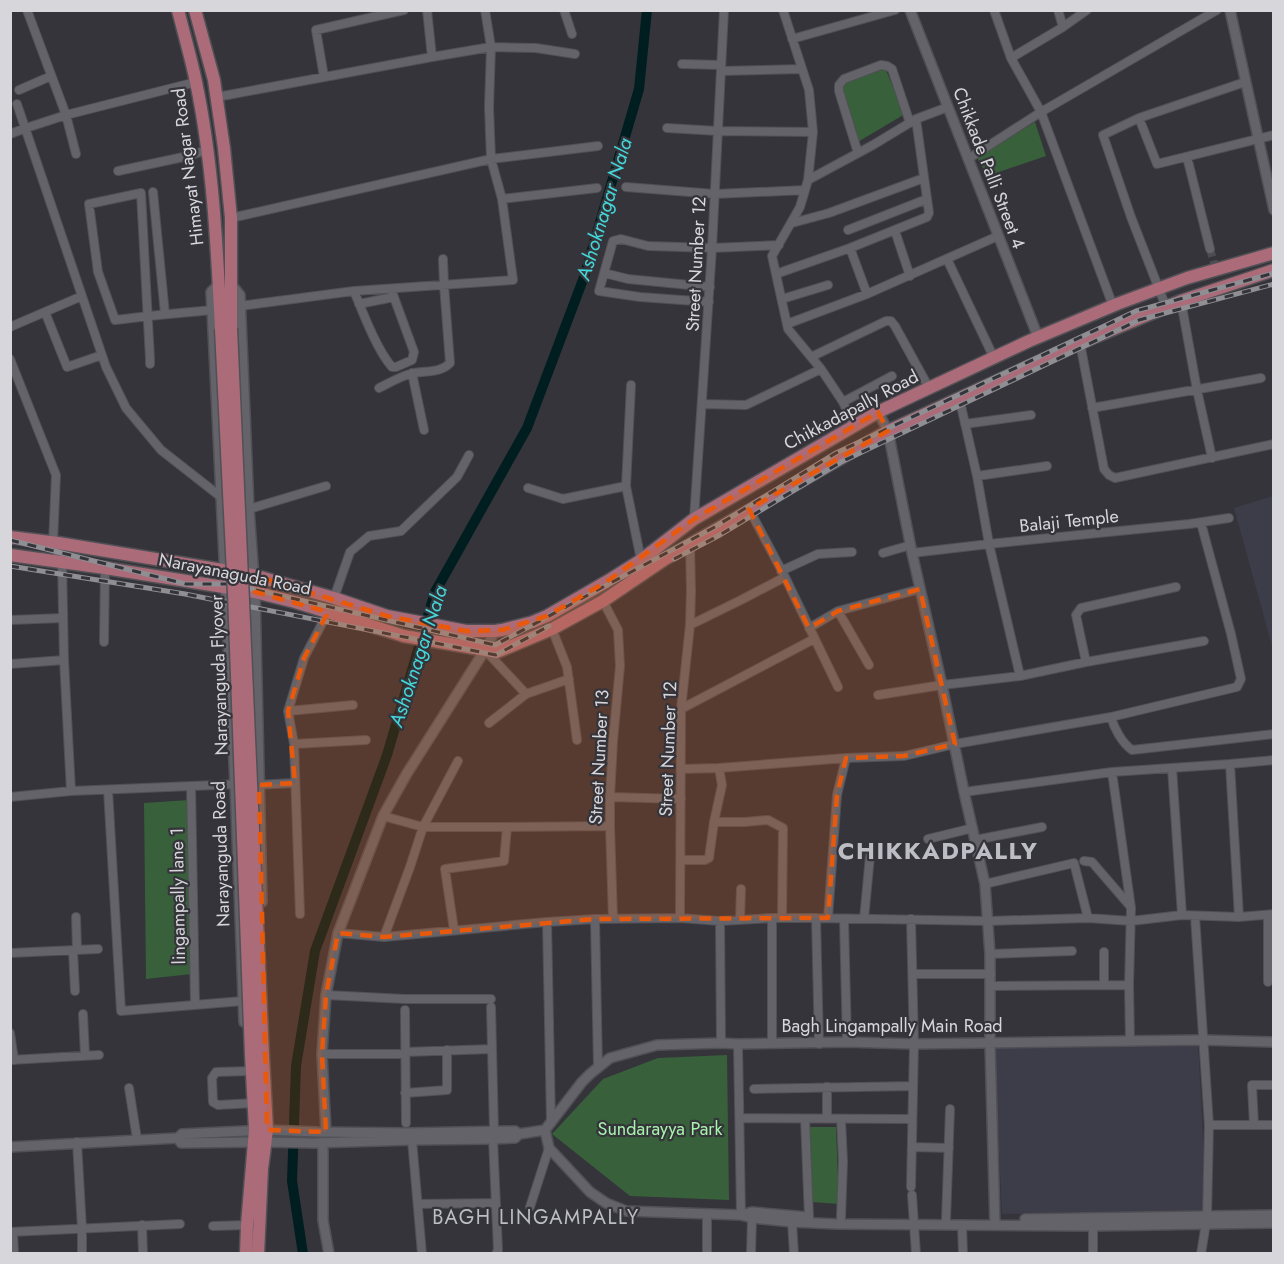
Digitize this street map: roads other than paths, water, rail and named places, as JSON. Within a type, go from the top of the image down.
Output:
[{"type":"main road","name":"Himayat Nagar Road","points":[[178,10],[196,82],[225,284]]},
{"type":"main road","name":"Himayat Nagar Road","points":[[195,10],[217,97],[231,218],[225,284]]},
{"type":"main road","name":"Chikkadapally Road","points":[[466,631],[495,631],[533,622],[547,616],[641,560],[694,519],[878,412],[929,388],[1113,306],[1187,278],[1274,253]]},
{"type":"main road","name":"Chikkadapally Road","points":[[485,650],[497,652],[552,629],[603,601],[665,559],[749,509],[888,430],[1080,343],[1166,307],[1273,274]]},
{"type":"main road","name":"Narayanguda Flyover","points":[[225,284],[257,1062]]},
{"type":"main road","name":"Narayanaguda Road","points":[[10,537],[253,575],[387,616],[466,631]]},
{"type":"main road","name":"Narayanaguda Road","points":[[10,555],[255,592],[404,636],[485,650]]},
{"type":"main road","points":[[246,1254],[247,1225],[266,1136],[254,1103],[257,1062]]},
{"type":"main road","points":[[257,1062],[266,1136],[258,1254]]},
{"type":"street","points":[[27,10],[66,115],[76,154]]},
{"type":"street","points":[[324,77],[316,30],[404,10]]},
{"type":"street","points":[[426,10],[432,57]]},
{"type":"street","points":[[240,306],[354,291],[513,280],[502,199],[492,159],[489,106],[491,47],[485,10]]},
{"type":"street","points":[[564,10],[572,34]]},
{"type":"street","name":"Street Number 12","points":[[694,519],[710,287],[724,10]]},
{"type":"street","points":[[783,10],[809,90],[813,132],[807,180],[800,207],[772,256],[788,328],[821,369],[843,402],[854,427]]},
{"type":"street","points":[[792,39],[895,10]]},
{"type":"street","name":"Chikkade Palli Street 4","points":[[910,10],[1038,338]]},
{"type":"street","points":[[994,10],[1011,58],[1041,112],[1113,306]]},
{"type":"street","points":[[1058,10],[1063,27]]},
{"type":"street","points":[[1011,58],[1087,10]]},
{"type":"street","points":[[968,159],[1041,112],[1216,10]]},
{"type":"street","points":[[1230,10],[1274,210]]},
{"type":"street","points":[[217,97],[491,47],[536,48],[575,54]]},
{"type":"street","points":[[682,64],[721,68],[802,69]]},
{"type":"street","points":[[776,274],[850,248],[927,217],[929,213],[924,178],[913,121],[892,69],[887,66],[881,65],[844,79],[838,85],[858,153]]},
{"type":"street","points":[[19,90],[51,76]]},
{"type":"street","points":[[10,134],[66,115],[196,82]]},
{"type":"street","points":[[1166,307],[1131,218],[1103,135],[1139,118],[1245,82]]},
{"type":"street","points":[[17,104],[106,367],[126,408],[161,450],[221,497]]},
{"type":"street","points":[[807,180],[913,121],[948,107]]},
{"type":"street","points":[[1139,118],[1157,164],[1274,135]]},
{"type":"street","points":[[667,128],[813,132]]},
{"type":"street","points":[[231,218],[492,159],[598,146]]},
{"type":"street","points":[[118,171],[207,150]]},
{"type":"street","points":[[1187,157],[1210,249]]},
{"type":"street","points":[[792,223],[829,213],[924,178]]},
{"type":"street","points":[[626,187],[715,194],[805,190]]},
{"type":"street","points":[[502,199],[597,188]]},
{"type":"street","points":[[153,192],[165,314]]},
{"type":"street","points":[[150,364],[147,316],[141,193],[89,204],[98,272],[115,320],[147,316],[165,314],[212,310]]},
{"type":"street","points":[[848,230],[927,199]]},
{"type":"street","points":[[895,231],[910,276]]},
{"type":"street","points":[[787,324],[867,294],[998,236]]},
{"type":"street","points":[[709,302],[640,297],[599,291],[613,241],[621,239],[648,246],[712,248],[779,245]]},
{"type":"street","points":[[850,248],[867,294]]},
{"type":"street","points":[[379,388],[412,373],[444,369],[450,363],[443,259]]},
{"type":"street","points":[[947,259],[994,358]]},
{"type":"street","points":[[604,273],[628,279],[710,287]]},
{"type":"street","points":[[225,284],[240,295],[249,509],[255,592],[267,1054],[257,1062],[216,1072],[212,1078],[213,1102],[218,1106],[254,1103]]},
{"type":"street","name":"Narayanguda Road","points":[[225,284],[212,292],[212,310],[243,1001],[247,1060],[257,1062]]},
{"type":"street","points":[[782,299],[828,285]]},
{"type":"street","points":[[354,291],[381,352],[392,367],[396,367],[412,360],[414,352],[391,288]]},
{"type":"street","points":[[10,327],[82,296]]},
{"type":"street","points":[[359,304],[394,297]]},
{"type":"street","points":[[1181,302],[1212,458]]},
{"type":"street","points":[[45,312],[67,367],[102,355]]},
{"type":"street","points":[[811,357],[885,321],[891,321],[929,388]]},
{"type":"street","points":[[1080,343],[1104,469],[1109,475],[1115,478],[1274,444]]},
{"type":"street","points":[[10,359],[56,475],[53,543],[62,562],[64,660],[71,791]]},
{"type":"street","points":[[702,404],[746,405],[821,369]]},
{"type":"street","points":[[412,373],[424,430]]},
{"type":"street","points":[[843,402],[892,376]]},
{"type":"street","points":[[1092,408],[1261,378]]},
{"type":"street","points":[[631,385],[626,486],[641,560]]},
{"type":"street","points":[[959,397],[977,476],[989,544],[1020,676]]},
{"type":"street","points":[[878,412],[888,430],[911,549],[985,884],[991,974],[990,1043],[995,1222]]},
{"type":"street","points":[[965,424],[1031,415]]},
{"type":"street","points":[[334,598],[350,552],[369,536],[401,531],[457,477],[469,455]]},
{"type":"street","points":[[977,476],[1047,466]]},
{"type":"street","points":[[249,509],[326,486]]},
{"type":"street","points":[[528,489],[563,499],[626,486]]},
{"type":"street","points":[[749,509],[838,687]]},
{"type":"street","name":"Balaji Temple","points":[[883,553],[1201,523],[1229,518]]},
{"type":"street","points":[[681,769],[904,756],[955,744],[1111,717],[1238,687],[1241,679],[1231,634],[1201,523]]},
{"type":"street","name":"Street Number 12","points":[[680,918],[681,709],[690,625],[690,545]]},
{"type":"street","points":[[690,625],[741,600],[818,554],[852,552]]},
{"type":"street","points":[[104,642],[105,568]]},
{"type":"street","points":[[1086,662],[1076,615],[1081,608],[1176,587]]},
{"type":"street","points":[[809,628],[838,611],[920,589]]},
{"type":"street","name":"Street Number 13","points":[[603,601],[618,630],[620,666],[610,797],[613,919]]},
{"type":"street","points":[[838,611],[869,665]]},
{"type":"street","points":[[300,914],[294,744],[288,711],[304,658],[328,612]]},
{"type":"street","points":[[10,621],[63,618]]},
{"type":"street","points":[[552,629],[567,667],[578,740]]},
{"type":"street","points":[[321,1132],[322,1054],[326,995],[338,933],[383,816],[495,631]]},
{"type":"street","points":[[681,709],[814,639]]},
{"type":"street","points":[[878,696],[942,685],[1020,676],[1204,641]]},
{"type":"street","points":[[485,650],[526,694]]},
{"type":"street","points":[[10,664],[64,660]]},
{"type":"street","points":[[489,723],[526,694],[569,679]]},
{"type":"street","points":[[288,711],[353,705]]},
{"type":"street","points":[[1111,717],[1115,728],[1128,748],[1132,750],[1274,734]]},
{"type":"street","points":[[294,744],[366,740]]},
{"type":"street","points":[[828,918],[837,795],[846,758]]},
{"type":"street","points":[[964,792],[1112,772],[1274,760]]},
{"type":"street","points":[[384,937],[423,827],[458,761]]},
{"type":"street","points":[[1230,764],[1239,917]]},
{"type":"street","points":[[681,860],[709,858],[722,785],[719,768]]},
{"type":"street","points":[[1172,768],[1182,915]]},
{"type":"street","points":[[1112,772],[1131,908],[1130,1041]]},
{"type":"street","points":[[10,797],[71,791],[295,783]]},
{"type":"street","name":"lingampally lane 1","points":[[191,786],[195,1005]]},
{"type":"street","points":[[108,790],[121,1011],[243,1001]]},
{"type":"street","points":[[610,797],[681,799]]},
{"type":"street","points":[[383,816],[423,827],[610,826]]},
{"type":"street","points":[[714,822],[768,820],[783,828],[782,918]]},
{"type":"street","points":[[454,930],[445,869],[504,861],[507,827]]},
{"type":"street","points":[[975,840],[1042,827]]},
{"type":"street","points":[[928,839],[973,828]]},
{"type":"street","points":[[864,919],[870,856]]},
{"type":"street","points":[[1084,861],[1092,862],[1131,908]]},
{"type":"street","points":[[985,884],[1074,863],[1088,918]]},
{"type":"street","points":[[740,920],[741,889]]},
{"type":"street","points":[[338,933],[384,937],[596,919],[680,918],[720,921],[828,918],[988,921],[1088,918],[1131,921],[1182,915],[1239,917],[1271,915],[1268,982]]},
{"type":"street","points":[[75,991],[76,916]]},
{"type":"street","points":[[1195,916],[1209,1125],[1207,1220],[1201,1254]]},
{"type":"street","points":[[772,918],[772,1043]]},
{"type":"street","points":[[816,918],[819,1044]]},
{"type":"street","points":[[596,919],[598,1066]]},
{"type":"street","points":[[844,919],[847,1042]]},
{"type":"street","points":[[911,919],[914,974],[912,1191],[916,1254]]},
{"type":"street","points":[[720,921],[721,1043]]},
{"type":"street","points":[[530,1207],[549,1148],[547,922]]},
{"type":"street","points":[[10,953],[98,949]]},
{"type":"street","points":[[990,954],[1072,951]]},
{"type":"street","points":[[1104,952],[1104,985]]},
{"type":"street","points":[[914,974],[991,974]]},
{"type":"street","points":[[991,986],[1130,985]]},
{"type":"street","points":[[326,995],[491,1003],[498,1250],[496,1254]]},
{"type":"street","points":[[405,1010],[402,1053],[406,1123]]},
{"type":"street","points":[[83,1014],[85,1055]]},
{"type":"street","points":[[10,1033],[12,1060],[99,1055]]},
{"type":"street","name":"Bagh Lingampally Main Road","points":[[548,1127],[582,1082],[598,1066],[610,1058],[657,1045],[1203,1040],[1274,1042]]},
{"type":"street","points":[[738,1044],[741,1215]]},
{"type":"street","points":[[322,1054],[492,1049]]},
{"type":"street","points":[[405,1093],[447,1090],[447,1050]]},
{"type":"street","points":[[1254,1125],[1252,1085],[1274,1085]]},
{"type":"street","points":[[754,1089],[913,1086]]},
{"type":"street","points":[[827,1087],[827,1119]]},
{"type":"street","points":[[129,1088],[137,1139]]},
{"type":"street","points":[[946,1220],[950,1109]]},
{"type":"street","points":[[740,1118],[912,1119]]},
{"type":"street","points":[[805,1119],[808,1217]]},
{"type":"street","points":[[841,1119],[843,1162],[841,1218]]},
{"type":"street","points":[[1209,1125],[1274,1125]]},
{"type":"street","points":[[266,1136],[318,1143],[412,1140],[494,1135],[515,1131],[519,1134],[548,1127]]},
{"type":"street","points":[[10,1147],[178,1138],[182,1134],[266,1136],[321,1132],[428,1132],[494,1135]]},
{"type":"street","points":[[412,1140],[422,1254]]},
{"type":"street","points":[[76,1142],[82,1254]]},
{"type":"street","points":[[318,1143],[323,1220],[329,1254]]},
{"type":"street","points":[[912,1147],[949,1148]]},
{"type":"street","points":[[549,1148],[590,1192],[606,1203],[626,1211],[741,1215],[792,1222],[836,1224],[946,1220],[1093,1226],[1274,1215]]},
{"type":"street","points":[[418,1204],[496,1203]]},
{"type":"street","points":[[741,1215],[752,1212],[962,1225],[995,1222],[1207,1220],[1274,1222]]},
{"type":"street","points":[[707,1214],[707,1254]]},
{"type":"street","points":[[751,1254],[752,1218]]},
{"type":"street","points":[[792,1222],[794,1254]]},
{"type":"street","points":[[14,1254],[12,1232],[180,1224]]},
{"type":"street","points":[[213,1226],[247,1225]]},
{"type":"street","points":[[962,1225],[963,1254]]},
{"type":"street","points":[[142,1226],[143,1254]]},
{"type":"street","points":[[1093,1226],[1093,1254]]},
{"type":"waterway","name":"Ashoknagar Nala","points":[[303,1254],[292,1181],[296,1066],[315,951],[387,755],[435,592],[527,428],[584,277],[639,89],[647,10]]},
{"type":"tunnel","points":[[1210,249],[1216,270]]},
{"type":"railway","points":[[10,540],[186,584],[230,584],[495,645],[713,528],[836,453],[1136,311],[1274,273]]},
{"type":"railway","points":[[674,559],[718,536],[841,462],[1139,320],[1274,284]]},
{"type":"railway","points":[[10,566],[185,594],[496,655],[549,626]]},
{"type":"district","name":"CHIKKADPALLY","points":[[938,851]]},
{"type":"district","name":"BAGH LINGAMPALLY","points":[[536,1217]]},
{"type":"park label","name":"Sundarayya Park","points":[[660,1129]]}]
